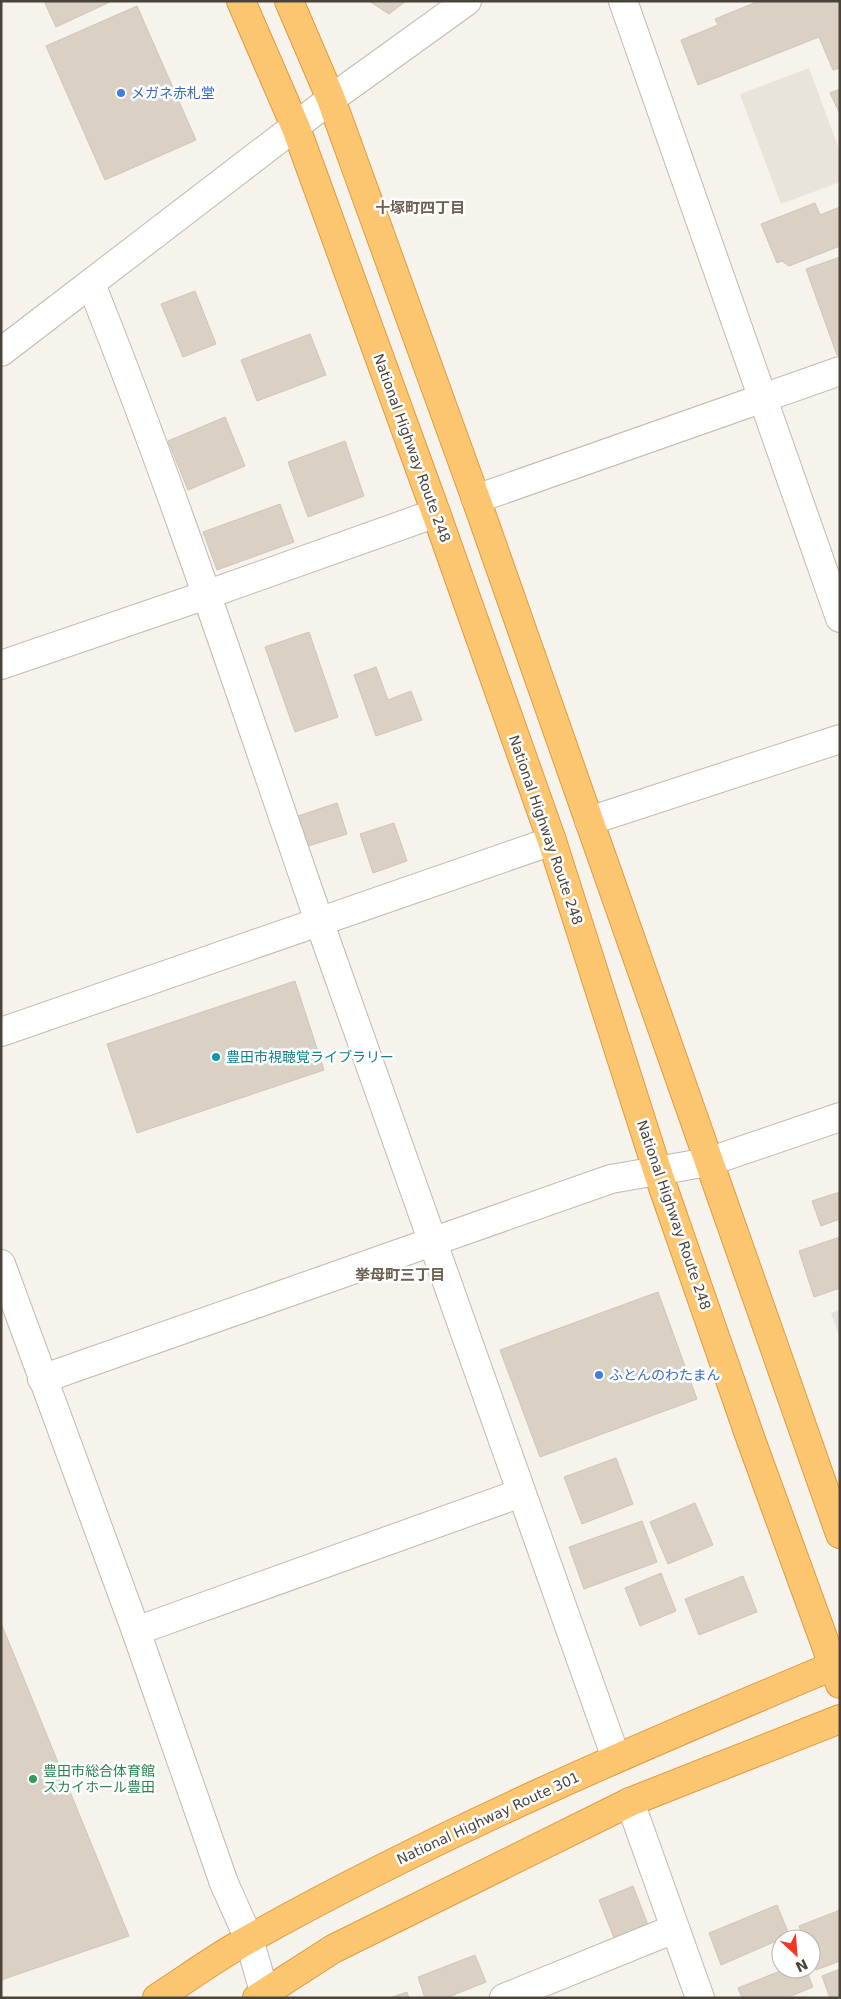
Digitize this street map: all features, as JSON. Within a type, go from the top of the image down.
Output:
[{"type":"highway","name":"National Highway Route 248","points":[[241,1],[296,128],[436,513],[552,841],[658,1173],[837,1671]]},
{"type":"highway","points":[[288,1],[331,98],[476,499],[840,1534]]},
{"type":"highway","name":"National Highway Route 301","points":[[157,1998],[249,1939],[410,1853],[616,1758],[837,1671]]},
{"type":"highway","points":[[263,1996],[333,1949],[630,1802],[840,1719]]},
{"type":"street","points":[[1,352],[296,128],[331,98],[467,1]]},
{"type":"street","points":[[623,1],[840,618]]},
{"type":"street","points":[[91,284],[115,343],[206,595],[616,1758]]},
{"type":"street","points":[[476,499],[840,371]]},
{"type":"street","points":[[1,665],[206,595],[436,513]]},
{"type":"street","points":[[589,821],[840,739]]},
{"type":"street","points":[[1,1032],[552,841]]},
{"type":"street","points":[[42,1378],[433,1243],[611,1179],[658,1173],[708,1162],[840,1117]]},
{"type":"street","points":[[1,1264],[136,1631],[224,1883],[249,1939],[263,1996]]},
{"type":"street","points":[[136,1631],[521,1493]]},
{"type":"street","points":[[630,1802],[700,1998]]},
{"type":"street","points":[[504,1998],[674,1929]]},
{"type":"shaded area","points":[[809,68],[840,152],[840,182],[781,204],[740,94]]},
{"type":"shaded area","points":[[840,1310],[840,1335],[839,1336],[831,1313]]},
{"type":"building","points":[[44,1],[112,1],[56,27]]},
{"type":"building","points":[[369,1],[406,1],[389,14]]},
{"type":"building","points":[[759,1],[840,1],[840,68],[833,70],[819,37],[698,85],[681,40],[718,25],[715,19]]},
{"type":"building","name":"メガネ赤札堂","points":[[137,6],[196,140],[105,180],[46,46]]},
{"type":"building","points":[[840,89],[840,114],[830,93]]},
{"type":"building","points":[[815,203],[820,215],[840,207],[840,246],[789,266],[782,261],[777,263],[761,224]]},
{"type":"building","points":[[840,257],[840,354],[837,355],[806,269]]},
{"type":"building","points":[[195,291],[216,344],[183,357],[161,304]]},
{"type":"building","points":[[310,334],[326,375],[257,401],[241,360]]},
{"type":"building","points":[[225,417],[245,466],[188,490],[168,441]]},
{"type":"building","points":[[345,441],[364,496],[308,517],[288,462]]},
{"type":"building","points":[[280,504],[294,542],[217,570],[203,532]]},
{"type":"building","points":[[309,632],[338,717],[295,732],[265,647]]},
{"type":"building","points":[[376,667],[388,700],[411,691],[422,720],[376,736],[354,675]]},
{"type":"building","points":[[337,803],[347,834],[305,847],[295,817]]},
{"type":"building","points":[[394,823],[407,861],[373,873],[360,834]]},
{"type":"building","name":"豊田市視聴覚ライブラリー","points":[[295,981],[324,1070],[137,1133],[107,1044]]},
{"type":"building","points":[[840,1192],[840,1219],[821,1226],[812,1201]]},
{"type":"building","points":[[840,1237],[840,1288],[814,1297],[799,1251]]},
{"type":"building","name":"ふとんのわたまん","points":[[658,1292],[697,1399],[540,1457],[500,1350]]},
{"type":"building","points":[[616,1458],[633,1504],[582,1524],[564,1477]]},
{"type":"building","points":[[695,1503],[713,1545],[668,1564],[650,1522]]},
{"type":"building","points":[[642,1521],[657,1562],[584,1589],[569,1547]]},
{"type":"building","points":[[661,1573],[676,1611],[640,1626],[625,1588]]},
{"type":"building","points":[[743,1576],[757,1612],[699,1635],[685,1599]]},
{"type":"building","name":"豊田市総合体育館 スカイホール豊田","points":[[1,1623],[129,1936],[1,1980]]},
{"type":"building","points":[[633,1886],[648,1925],[614,1938],[599,1900]]},
{"type":"building","points":[[777,1905],[787,1929],[771,1929],[771,1943],[721,1965],[709,1933]]},
{"type":"building","points":[[840,1910],[840,1961],[821,1968],[821,1929],[800,1929],[799,1926]]},
{"type":"building","points":[[475,1955],[486,1982],[446,1998],[425,1998],[418,1977]]},
{"type":"building","points":[[840,1969],[840,1998],[830,1998],[822,1976]]},
{"type":"building","points":[[771,1975],[771,1979],[810,1979],[813,1987],[786,1998],[742,1998],[738,1988]]},
{"type":"building","points":[[407,1992],[409,1998],[390,1998]]},
{"type":"place","name":"メガネ赤札堂","points":[[121,93]]},
{"type":"place","name":"豊田市視聴覚ライブラリー","points":[[216,1057]]},
{"type":"place","name":"ふとんのわたまん","points":[[599,1375]]},
{"type":"place","name":"豊田市総合体育館 スカイホール豊田","points":[[33,1779]]},
{"type":"district","name":"十塚町四丁目","points":[[420,208]]},
{"type":"district","name":"挙母町三丁目","points":[[400,1275]]}]
